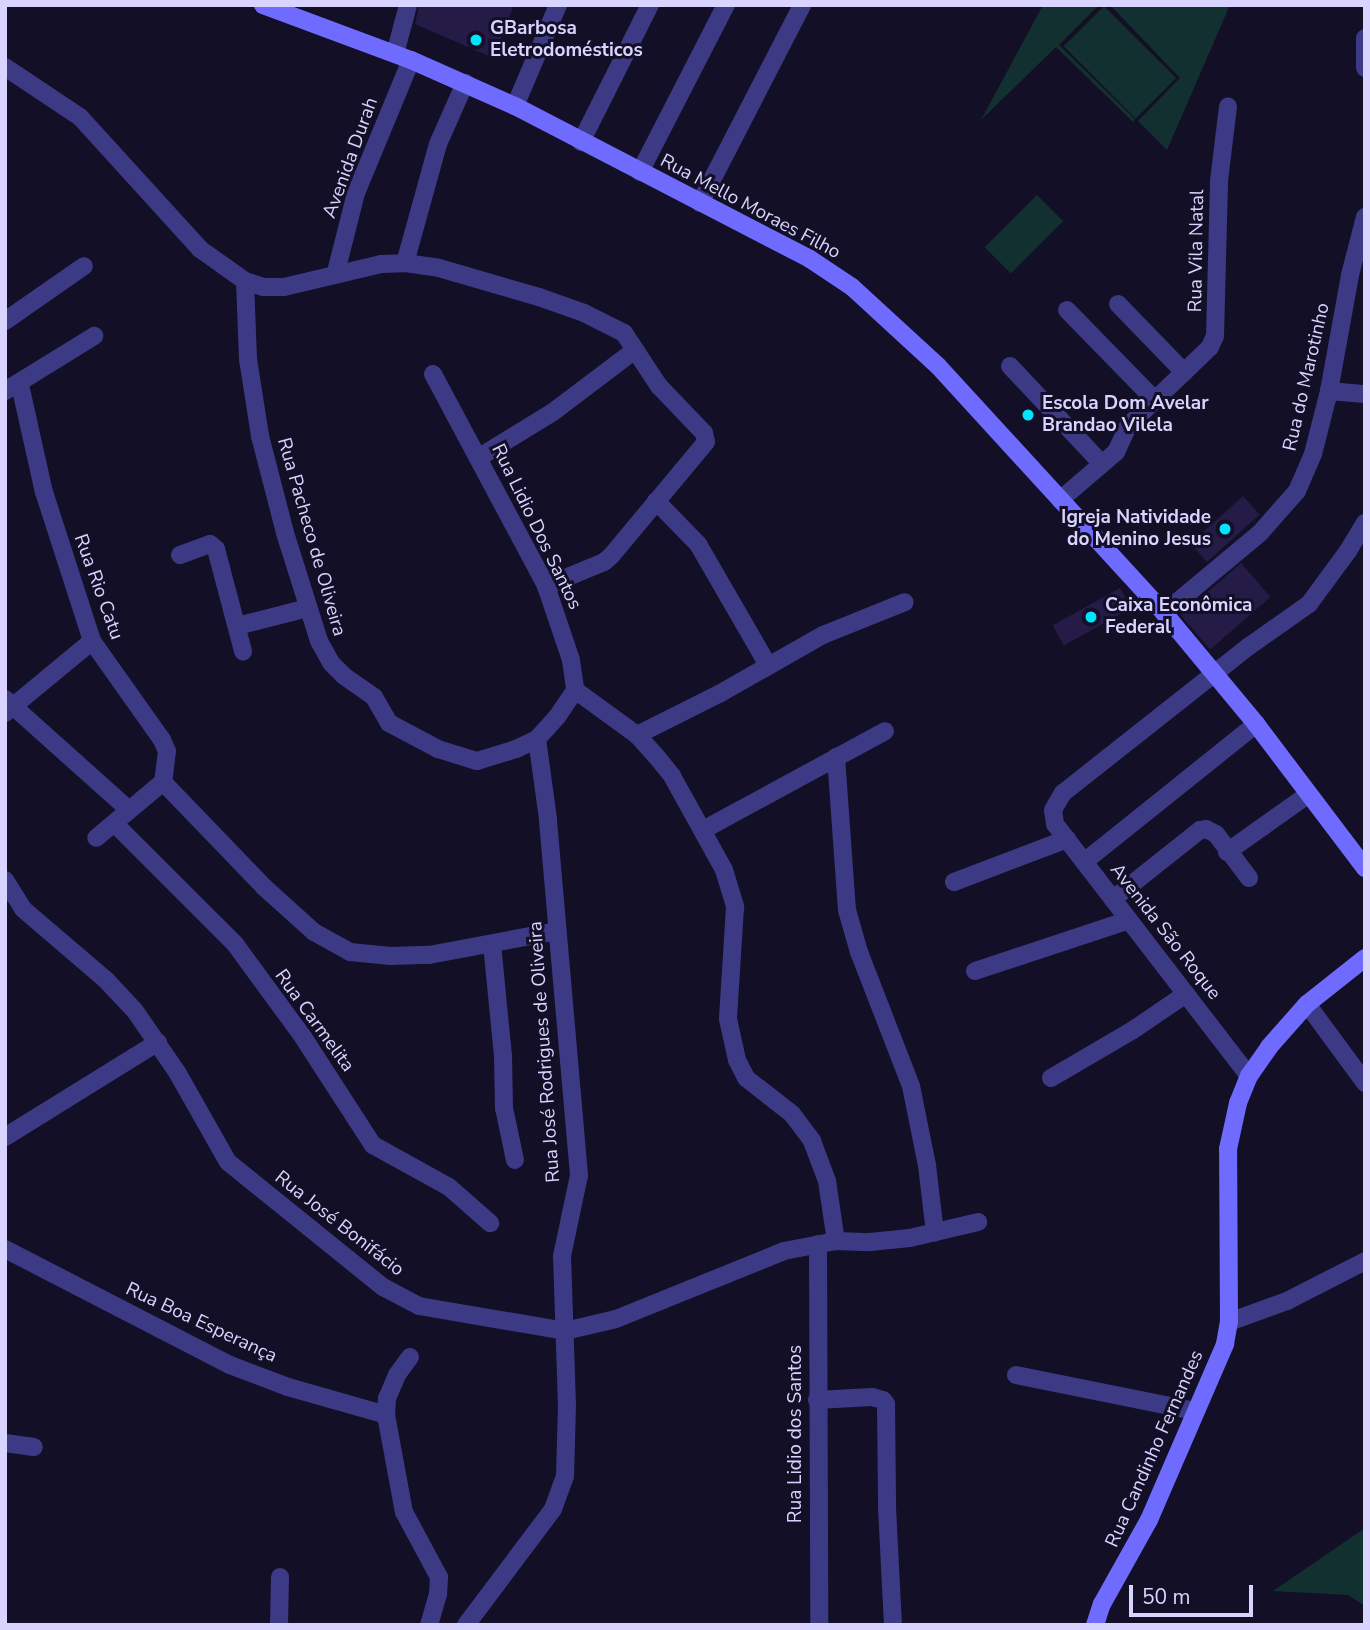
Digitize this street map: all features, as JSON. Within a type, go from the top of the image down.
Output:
[{"type":"main road","name":"Rua Mello Moraes Filho","points":[[263,5],[403,57],[515,106],[700,203],[759,226],[852,287],[883,312],[938,366],[1164,613],[1256,724],[1365,868]]},
{"type":"main road","name":"Rua Candinho Fernandes","points":[[1096,1625],[1102,1604],[1149,1520],[1216,1367],[1228,1322],[1228,1149],[1238,1103],[1249,1076],[1269,1047],[1307,1004],[1365,958]]},
{"type":"street","name":"Avenida Durah","points":[[336,272],[356,193],[403,57],[408,5]]},
{"type":"street","points":[[515,106],[558,5]]},
{"type":"street","points":[[581,142],[650,5]]},
{"type":"street","points":[[640,172],[726,5]]},
{"type":"street","points":[[700,203],[802,5]]},
{"type":"street","points":[[1365,38],[1365,68]]},
{"type":"street","points":[[5,67],[80,117],[99,134],[159,207],[200,248],[246,281],[263,287],[284,287],[336,272],[405,263],[460,272],[584,313],[614,326],[629,339],[659,386],[702,430],[706,440],[604,562],[546,586]]},
{"type":"street","points":[[405,263],[419,202],[438,144],[466,83]]},
{"type":"street","name":"Rua Vila Natal","points":[[1060,499],[1120,447],[1128,426],[1210,346],[1217,329],[1219,181],[1228,107]]},
{"type":"street","name":"Rua do Marotinho","points":[[1164,613],[1244,547],[1292,498],[1313,454],[1329,391],[1350,275],[1365,217]]},
{"type":"street","points":[[5,321],[84,266]]},
{"type":"street","name":"Rua Pacheco de Oliveira","points":[[246,281],[247,346],[260,436],[309,608],[325,655],[331,663],[344,676],[374,697],[389,723],[415,740],[477,761],[516,749],[537,739],[557,717],[575,690]]},
{"type":"street","points":[[1118,304],[1184,372]]},
{"type":"street","points":[[1067,310],[1154,399]]},
{"type":"street","points":[[13,388],[94,336]]},
{"type":"street","points":[[478,458],[553,412],[635,350]]},
{"type":"street","points":[[1010,366],[1102,464]]},
{"type":"street","name":"Rua Lidio Dos Santos","points":[[433,374],[546,586],[571,660],[575,690]]},
{"type":"street","name":"Rua Rio Catu","points":[[13,388],[92,641],[162,740],[167,754],[163,782]]},
{"type":"street","points":[[1329,391],[1365,394]]},
{"type":"street","points":[[656,501],[691,534],[768,665]]},
{"type":"street","points":[[1216,674],[1309,604],[1365,523]]},
{"type":"street","points":[[180,555],[210,544],[216,549],[243,651]]},
{"type":"street","points":[[636,735],[853,621],[905,602]]},
{"type":"street","points":[[237,626],[309,608]]},
{"type":"street","points":[[92,641],[8,706],[129,810]]},
{"type":"street","name":"Avenida São Roque","points":[[1216,674],[1063,793],[1053,810],[1055,824],[1249,1076]]},
{"type":"street","points":[[575,690],[636,735],[672,776],[724,870],[735,908],[728,1019],[737,1060],[746,1078],[792,1114],[812,1141],[827,1181],[836,1241]]},
{"type":"street","points":[[1084,862],[1256,724]]},
{"type":"street","points":[[703,830],[885,731]]},
{"type":"street","name":"Rua José Rodrigues de Oliveira","points":[[466,1625],[553,1509],[560,1493],[566,1456],[562,1256],[579,1175],[548,819],[537,739]]},
{"type":"street","points":[[836,757],[848,910],[859,952],[911,1086],[927,1165],[935,1233]]},
{"type":"street","points":[[96,838],[163,782],[272,895],[314,932],[350,952],[391,957],[429,955],[556,931]]},
{"type":"street","points":[[1227,852],[1310,794]]},
{"type":"street","name":"Rua Carmelita","points":[[115,824],[235,944],[303,1037],[373,1145],[449,1187],[490,1223]]},
{"type":"street","points":[[1113,899],[1200,830],[1206,829],[1216,834],[1249,878]]},
{"type":"street","points":[[954,882],[1067,839]]},
{"type":"street","name":"Rua José Bonifácio","points":[[5,880],[23,909],[120,993],[158,1042],[228,1162],[383,1287],[419,1306],[565,1331],[616,1319],[763,1258],[818,1244]]},
{"type":"street","points":[[975,971],[1129,920]]},
{"type":"street","points":[[492,944],[503,1056],[504,1108],[515,1160]]},
{"type":"street","points":[[1051,1078],[1121,1038],[1186,994]]},
{"type":"street","points":[[1307,1004],[1365,1083]]},
{"type":"street","points":[[5,1137],[158,1042]]},
{"type":"street","points":[[818,1244],[836,1241],[870,1242],[935,1233],[978,1222]]},
{"type":"street","name":"Rua Lidio dos Santos","points":[[818,1244],[819,1625]]},
{"type":"street","name":"Rua Boa Esperança","points":[[5,1250],[230,1365],[288,1387],[386,1415]]},
{"type":"street","points":[[1228,1322],[1287,1301],[1365,1261]]},
{"type":"street","points":[[410,1357],[397,1375],[387,1398],[386,1415],[404,1512],[439,1577],[438,1594],[429,1625]]},
{"type":"street","points":[[1016,1376],[1195,1411]]},
{"type":"street","points":[[817,1400],[872,1397],[885,1402],[893,1625]]},
{"type":"street","points":[[5,1443],[34,1447]]},
{"type":"street","points":[[279,1577],[279,1625]]},
{"type":"green space","points":[[1043,5],[1099,5],[1059,45],[1135,119],[1133,122],[1056,47],[981,120]]},
{"type":"green space","points":[[1110,5],[1230,5],[1167,150],[1138,121],[1180,78]]},
{"type":"green space","points":[[1104,6],[1176,78],[1136,118],[1064,46]]},
{"type":"green space","points":[[1037,195],[1063,221],[1011,273],[985,247]]},
{"type":"green space","points":[[1365,1528],[1365,1606],[1348,1595],[1273,1591]]},
{"type":"building","name":"GBarbosa Eletrodomésticos","points":[[419,5],[514,5],[493,58],[415,24]]},
{"type":"building","name":"Igreja Natividade do Menino Jesus","points":[[1243,496],[1260,515],[1207,562],[1190,544]]},
{"type":"building","points":[[1241,563],[1271,597],[1210,649],[1181,615]]},
{"type":"building","name":"Caixa Econômica Federal","points":[[1120,588],[1131,608],[1064,645],[1053,625]]},
{"type":"place","name":"GBarbosa Eletrodomésticos","points":[[476,40]]},
{"type":"place","name":"Escola Dom Avelar Brandao Vilela","points":[[1028,415]]},
{"type":"place","name":"Igreja Natividade do Menino Jesus","points":[[1225,529]]},
{"type":"place","name":"Caixa Econômica Federal","points":[[1091,617]]}]
